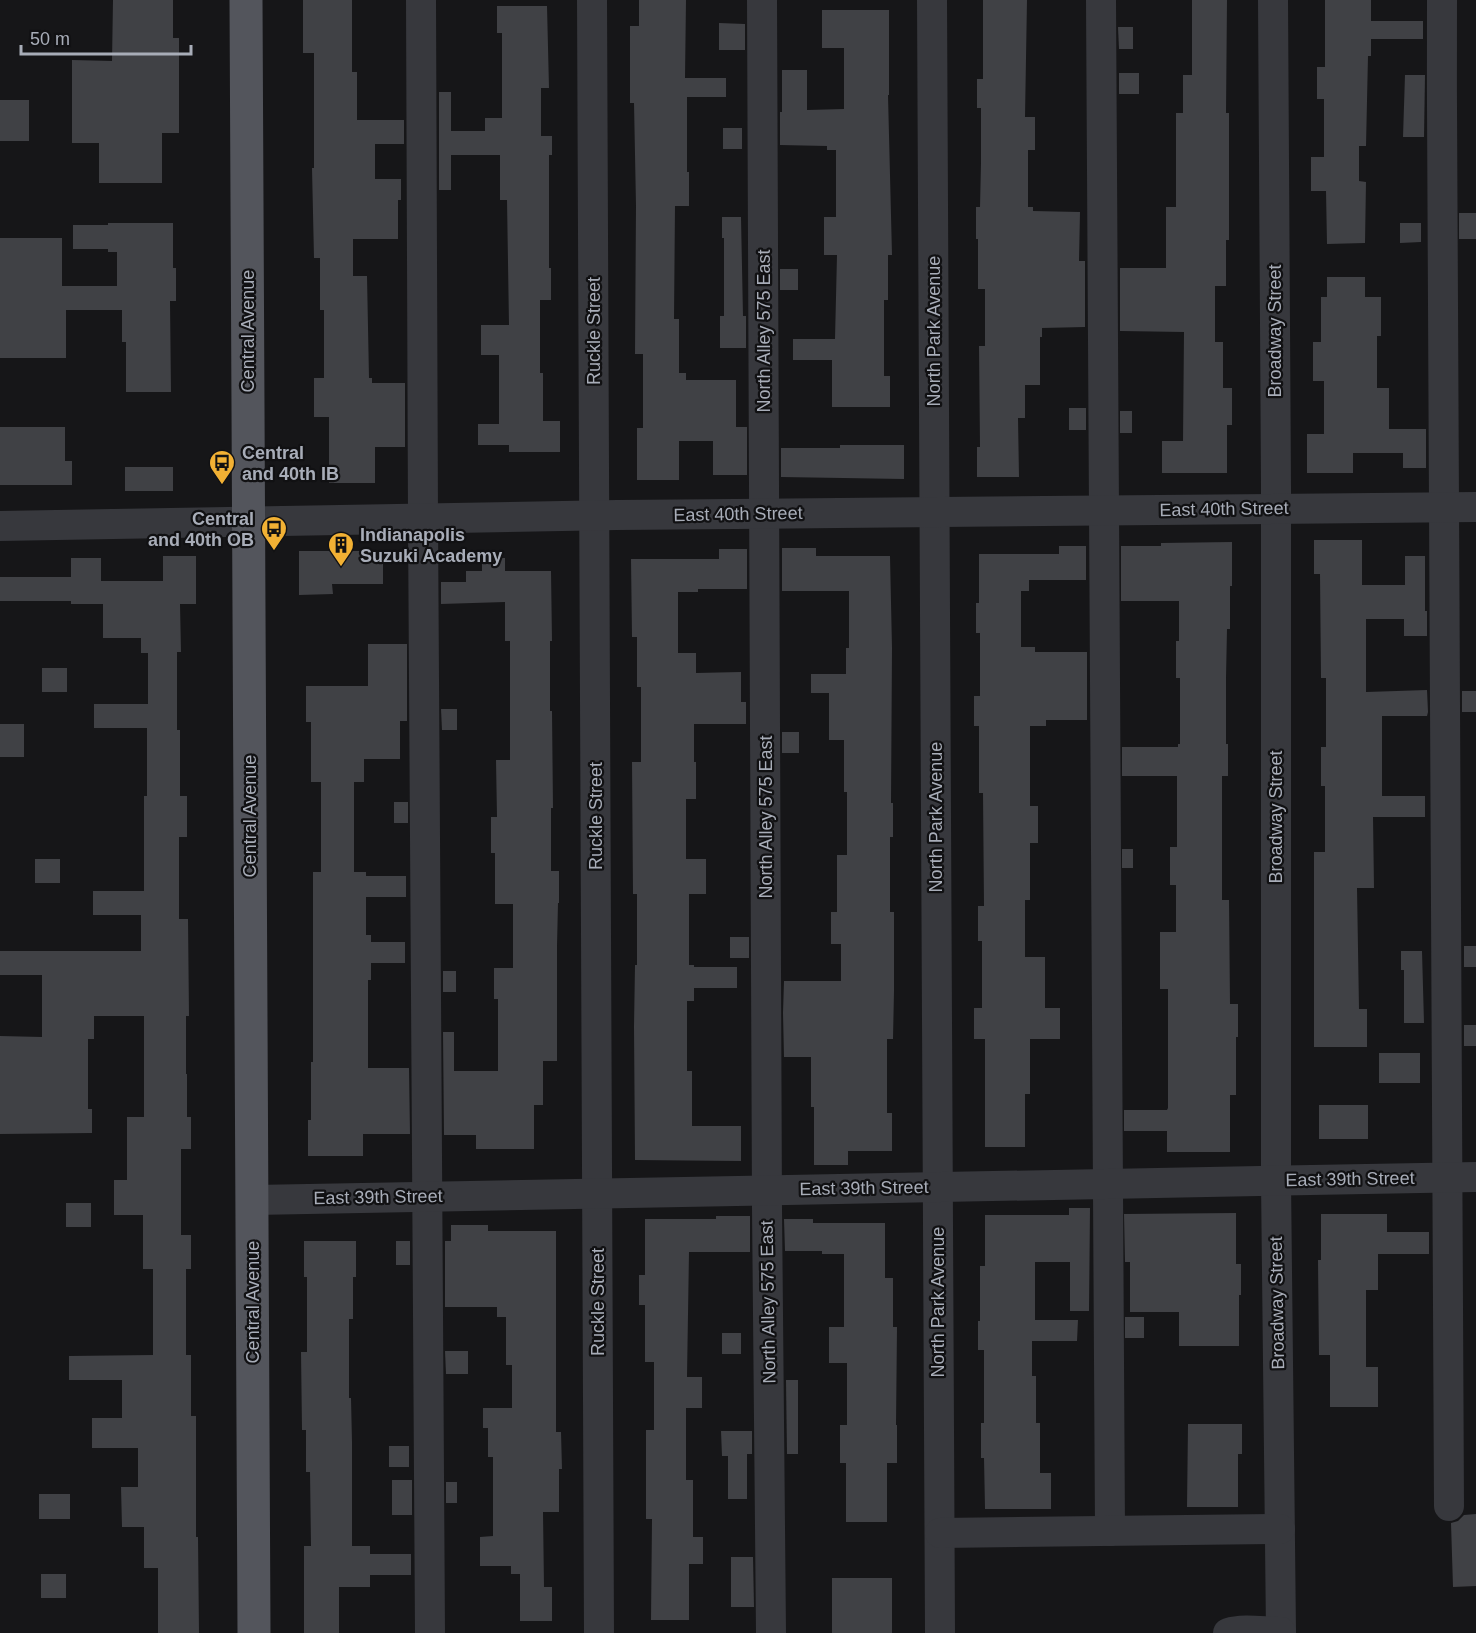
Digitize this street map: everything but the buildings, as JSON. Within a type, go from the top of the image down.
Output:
[{"type":"main road","name":"Central Avenue","points":[[246,0],[254,1633]]},
{"type":"street","points":[[421,0],[430,1633]]},
{"type":"street","name":"Ruckle Street","points":[[592,0],[599,1633]]},
{"type":"street","name":"North Alley 575 East","points":[[762,0],[771,1633]]},
{"type":"street","name":"North Park Avenue","points":[[932,0],[940,1633]]},
{"type":"street","points":[[1101,0],[1105,1015],[1110,1531]]},
{"type":"street","name":"Broadway Street","points":[[1273,0],[1276,1181],[1281,1633]]},
{"type":"street","points":[[1442,0],[1447,831],[1462,1177],[1449,1253],[1449,1506]]},
{"type":"street","name":"East 40th Street","points":[[0,526],[595,516],[1476,507]]},
{"type":"street","name":"East 39th Street","points":[[252,1200],[1462,1177]]},
{"type":"street","points":[[940,1533],[1280,1529]]},
{"type":"street","points":[[1228,1633],[1233,1631],[1281,1633]]},
{"type":"place","name":"Central and 40th IB","points":[[222,486]]},
{"type":"place","name":"Central and 40th OB","points":[[274,552]]},
{"type":"place","name":"Indianapolis Suzuki Academy","points":[[341,568]]}]
